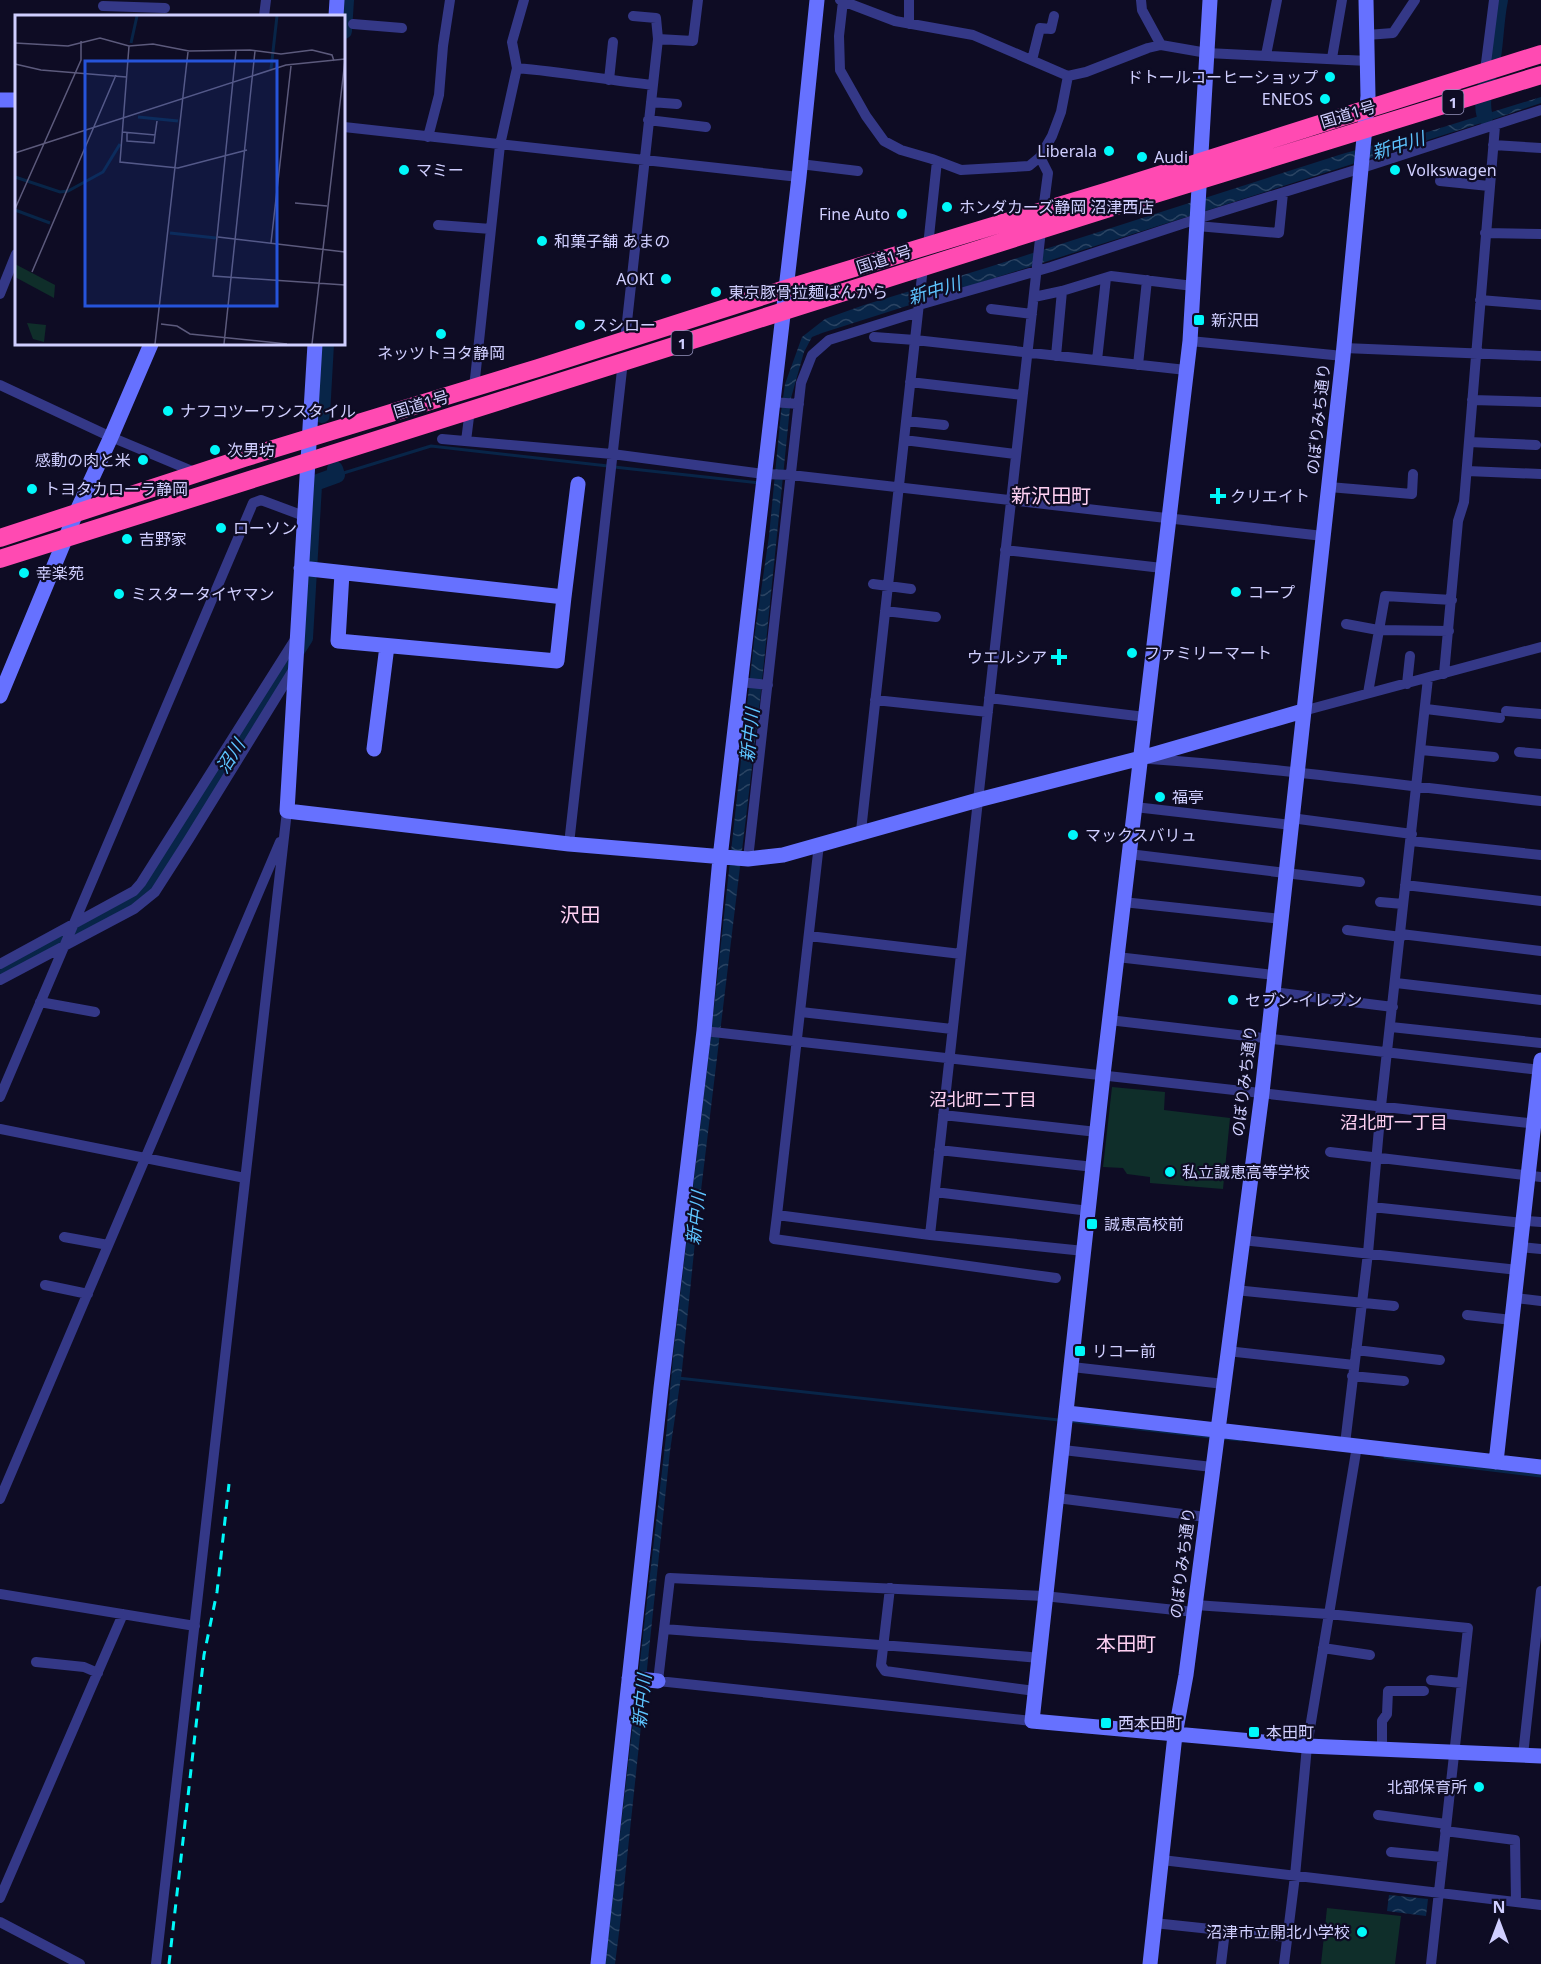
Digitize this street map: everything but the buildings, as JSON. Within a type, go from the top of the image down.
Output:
[{"type":"highway","name":"国道1号","points":[[0,538],[309,438],[1201,162],[1541,54]]},
{"type":"highway","name":"国道1号","points":[[0,559],[783,312],[922,274],[1541,75]]},
{"type":"street","points":[[264,15],[267,0]]},
{"type":"street","points":[[336,15],[337,0]]},
{"type":"street","points":[[428,137],[439,95],[450,0]]},
{"type":"street","points":[[474,388],[500,145],[517,68],[512,42],[524,0]]},
{"type":"street","points":[[658,39],[693,41],[698,0]]},
{"type":"street","points":[[598,1964],[704,1031],[720,858],[762,493],[775,402],[817,0]]},
{"type":"street","points":[[909,0],[909,24]]},
{"type":"street","points":[[1141,0],[1142,10],[1161,45]]},
{"type":"street","points":[[1032,1721],[1109,1020],[1167,518],[1190,341],[1210,0]]},
{"type":"street","points":[[1266,55],[1277,0]]},
{"type":"street","points":[[1332,58],[1342,0]]},
{"type":"street","name":"のぼりみち通り","points":[[1150,1964],[1175,1735],[1194,1609],[1262,1093],[1329,487],[1367,109],[1366,0]]},
{"type":"street","points":[[1367,35],[1393,33],[1414,0]]},
{"type":"street","points":[[1485,71],[1494,0]]},
{"type":"street","points":[[1068,76],[1061,112],[1052,136],[1040,157],[1029,166],[961,170],[900,150],[884,141],[866,116],[840,70],[840,36],[846,1],[895,21],[974,35],[1068,76],[1086,72],[1161,45],[1207,53],[1368,61]]},
{"type":"street","points":[[103,8],[165,8]]},
{"type":"street","points":[[626,340],[643,159],[658,39],[656,18],[633,16]]},
{"type":"street","points":[[1032,60],[1040,28],[1051,29],[1054,16]]},
{"type":"street","points":[[353,24],[402,28]]},
{"type":"street","points":[[609,80],[613,42]]},
{"type":"street","points":[[517,68],[653,85]]},
{"type":"street","points":[[651,102],[677,104]]},
{"type":"street","points":[[745,859],[768,685],[797,404],[804,370],[812,355],[829,340],[919,308],[1197,222],[1541,110]]},
{"type":"street","points":[[648,120],[706,127]]},
{"type":"street","points":[[1444,674],[1458,521],[1464,502],[1467,471],[1495,126]]},
{"type":"street","points":[[345,127],[643,159],[800,170],[858,171]]},
{"type":"street","points":[[1493,145],[1541,148]]},
{"type":"street","points":[[1040,157],[1048,173],[1042,211]]},
{"type":"street","points":[[927,246],[937,161]]},
{"type":"street","points":[[1440,181],[1489,186]]},
{"type":"street","points":[[1197,222],[1279,233],[1283,193]]},
{"type":"street","points":[[438,225],[490,229]]},
{"type":"street","points":[[1485,233],[1541,234]]},
{"type":"street","points":[[930,1235],[1040,236]]},
{"type":"street","points":[[0,294],[15,256]]},
{"type":"street","points":[[861,831],[922,274]]},
{"type":"street","points":[[1034,297],[1111,276],[1193,286]]},
{"type":"street","points":[[1097,360],[1106,278]]},
{"type":"street","points":[[1138,365],[1147,280]]},
{"type":"street","points":[[1056,356],[1062,291]]},
{"type":"street","points":[[1480,300],[1541,305]]},
{"type":"street","points":[[991,309],[1032,314]]},
{"type":"street","points":[[874,337],[1186,370]]},
{"type":"street","points":[[1190,341],[1343,352],[1476,352],[1541,356]]},
{"type":"street","points":[[0,696],[76,513],[151,345]]},
{"type":"street","points":[[156,1964],[287,811],[297,639],[308,569],[304,516],[315,345]]},
{"type":"street","points":[[569,844],[623,362]]},
{"type":"street","points":[[910,382],[1022,395]]},
{"type":"street","points":[[0,385],[111,438],[198,473]]},
{"type":"street","points":[[1472,400],[1541,402]]},
{"type":"street","points":[[775,402],[797,404]]},
{"type":"street","points":[[466,441],[470,409]]},
{"type":"street","points":[[906,421],[944,424]]},
{"type":"street","points":[[442,439],[612,454],[766,475],[898,487],[1323,536]]},
{"type":"street","points":[[904,440],[1016,454]]},
{"type":"street","points":[[1469,442],[1536,445]]},
{"type":"street","points":[[1467,471],[1541,474]]},
{"type":"street","points":[[1329,487],[1412,494],[1413,474]]},
{"type":"street","points":[[342,573],[338,641],[557,661],[578,484]]},
{"type":"street","points":[[0,1097],[253,503],[261,500],[304,516]]},
{"type":"street","points":[[1005,550],[1162,568]]},
{"type":"street","points":[[308,569],[564,597]]},
{"type":"street","points":[[873,584],[911,589]]},
{"type":"street","points":[[1368,693],[1385,596],[1452,600]]},
{"type":"street","points":[[885,611],[936,616]]},
{"type":"street","points":[[1346,624],[1378,630],[1449,631]]},
{"type":"street","points":[[0,964],[134,891],[297,639]]},
{"type":"street","points":[[374,749],[387,646]]},
{"type":"street","points":[[287,811],[569,844],[720,858],[745,859],[783,855],[861,831],[1141,758],[1303,711],[1541,647]]},
{"type":"street","points":[[1407,684],[1410,656]]},
{"type":"street","points":[[0,980],[134,909],[154,892],[295,665]]},
{"type":"street","points":[[1284,1964],[1307,1746],[1352,1450],[1353,1370],[1368,1253],[1381,1106],[1428,678]]},
{"type":"street","points":[[740,682],[768,685]]},
{"type":"street","points":[[989,698],[1145,717]]},
{"type":"street","points":[[875,700],[988,712]]},
{"type":"street","points":[[1426,709],[1541,714]]},
{"type":"street","points":[[1421,750],[1494,757]]},
{"type":"street","points":[[1519,752],[1541,754]]},
{"type":"street","points":[[1141,758],[1297,771],[1417,788],[1541,801]]},
{"type":"street","points":[[1135,807],[1291,822],[1541,855]]},
{"type":"street","points":[[0,1499],[285,831]]},
{"type":"street","points":[[819,844],[774,1239],[1056,1278]]},
{"type":"street","points":[[1129,854],[1360,882]]},
{"type":"street","points":[[1405,885],[1541,901]]},
{"type":"street","points":[[1124,902],[1281,919]]},
{"type":"street","points":[[1380,902],[1404,904]]},
{"type":"street","points":[[1347,930],[1541,951]]},
{"type":"street","points":[[809,936],[961,954]]},
{"type":"street","points":[[1117,957],[1275,975]]},
{"type":"street","points":[[1396,983],[1541,1000]]},
{"type":"street","points":[[1272,992],[1393,1007]]},
{"type":"street","points":[[40,1002],[95,1012]]},
{"type":"street","points":[[801,1012],[952,1029]]},
{"type":"street","points":[[1109,1020],[1388,1053],[1540,1065],[1535,1176],[1523,1223],[1496,1462]]},
{"type":"street","points":[[1391,1027],[1541,1043]]},
{"type":"street","points":[[704,1031],[1538,1124]]},
{"type":"street","points":[[943,1115],[1097,1132]]},
{"type":"street","points":[[0,1129],[245,1178]]},
{"type":"street","points":[[939,1150],[1094,1167]]},
{"type":"street","points":[[1330,1152],[1535,1176]]},
{"type":"street","points":[[935,1191],[1089,1211]]},
{"type":"street","points":[[1372,1207],[1523,1223],[1541,1222]]},
{"type":"street","points":[[777,1215],[930,1235],[1084,1251]]},
{"type":"street","points":[[64,1237],[108,1245]]},
{"type":"street","points":[[1242,1240],[1518,1270]]},
{"type":"street","points":[[1520,1247],[1541,1249]]},
{"type":"street","points":[[45,1285],[87,1294]]},
{"type":"street","points":[[1235,1290],[1394,1306]]},
{"type":"street","points":[[1515,1298],[1541,1301]]},
{"type":"street","points":[[1467,1315],[1512,1320]]},
{"type":"street","points":[[1356,1350],[1440,1360]]},
{"type":"street","points":[[1227,1352],[1353,1370],[1404,1381]]},
{"type":"street","points":[[1071,1367],[1224,1384]]},
{"type":"street","points":[[1067,1413],[1217,1435],[1541,1467]]},
{"type":"street","points":[[1063,1449],[1212,1467]]},
{"type":"street","points":[[1057,1498],[1206,1517]]},
{"type":"street","points":[[658,1681],[670,1578],[1044,1596],[1194,1609],[1328,1614],[1467,1628],[1431,1964]]},
{"type":"street","points":[[890,1588],[881,1665],[885,1671],[1035,1691]]},
{"type":"street","points":[[1523,1755],[1541,1591]]},
{"type":"street","points":[[0,1594],[195,1626]]},
{"type":"street","points":[[0,1898],[123,1614]]},
{"type":"street","points":[[664,1629],[1039,1658]]},
{"type":"street","points":[[1323,1648],[1370,1655]]},
{"type":"street","points":[[36,1662],[84,1667],[98,1673]]},
{"type":"street","points":[[629,1678],[1175,1735],[1307,1746],[1541,1756]]},
{"type":"street","points":[[1431,1680],[1462,1683]]},
{"type":"street","points":[[1382,1750],[1382,1721],[1387,1714],[1388,1691],[1424,1692]]},
{"type":"street","points":[[1378,1815],[1515,1840],[1516,1902]]},
{"type":"street","points":[[1391,1852],[1442,1857]]},
{"type":"street","points":[[1162,1860],[1541,1905]]},
{"type":"street","points":[[0,1922],[80,1964]]},
{"type":"street","points":[[1154,1923],[1287,1937]]},
{"type":"street","points":[[1221,1964],[1225,1931]]},
{"type":"green space","points":[[1112,1087],[1165,1092],[1164,1110],[1230,1118],[1223,1189],[1150,1183],[1150,1177],[1127,1174],[1123,1168],[1103,1167]]},
{"type":"green space","points":[[1327,1908],[1401,1916],[1395,1964],[1321,1964]]},
{"type":"water","points":[[1541,97],[1541,103],[1497,118],[822,333],[812,337],[804,352],[791,398],[760,701],[696,1232],[682,1370],[670,1451],[620,1925],[615,1964],[605,1964],[755,632],[769,536],[781,412],[785,384],[802,337],[825,319],[864,305],[1342,154],[1407,136],[1408,138]]},
{"type":"water","points":[[1389,1895],[1428,1899],[1426,1916],[1387,1911]]},
{"type":"waterway","name":"沼川","points":[[345,16],[346,0]]},
{"type":"waterway","name":"新中川","points":[[1485,117],[1483,102],[1493,57],[1500,0]]},
{"type":"waterway","name":"沼川","points":[[322,415],[326,345]]},
{"type":"waterway","points":[[337,475],[431,446],[608,466]]},
{"type":"waterway","points":[[614,467],[760,483]]},
{"type":"waterway","name":"沼川","points":[[0,970],[132,900],[146,888],[305,638],[314,486],[315,483],[337,475],[335,469]]},
{"type":"waterway","points":[[678,1378],[1059,1420]]},
{"type":"waterway","points":[[1069,1421],[1211,1437]]},
{"type":"waterway","points":[[1221,1438],[1241,1440]]},
{"type":"waterway","points":[[1385,1457],[1541,1476]]},
{"type":"railway","points":[[169,1964],[204,1655],[217,1592],[229,1484]]},
{"type":"place","name":"ドトールコーヒーショップ","points":[[1330,77]]},
{"type":"place","name":"ENEOS","points":[[1325,99]]},
{"type":"place","name":"Liberala","points":[[1109,151]]},
{"type":"place","name":"Audi","points":[[1142,157]]},
{"type":"place","name":"マミー","points":[[404,170]]},
{"type":"place","name":"Volkswagen","points":[[1395,170]]},
{"type":"place","name":"ホンダカーズ静岡 沼津西店","points":[[947,207]]},
{"type":"place","name":"Fine Auto","points":[[902,214]]},
{"type":"place","name":"和菓子舗 あまの","points":[[542,241]]},
{"type":"place","name":"AOKI","points":[[666,279]]},
{"type":"place","name":"東京豚骨拉麺ばんから","points":[[716,292]]},
{"type":"place","name":"新沢田","points":[[1199,320]]},
{"type":"place","name":"スシロー","points":[[580,325]]},
{"type":"place","name":"ネッツトヨタ静岡","points":[[441,334]]},
{"type":"place","name":"ナフコツーワンスタイル","points":[[168,411]]},
{"type":"place","name":"次男坊","points":[[215,450]]},
{"type":"place","name":"感動の肉と米","points":[[143,460]]},
{"type":"place","name":"トヨタカローラ静岡","points":[[32,489]]},
{"type":"place","name":"クリエイト","points":[[1218,496]]},
{"type":"place","name":"ローソン","points":[[221,528]]},
{"type":"place","name":"吉野家","points":[[127,539]]},
{"type":"place","name":"幸楽苑","points":[[24,573]]},
{"type":"place","name":"コープ","points":[[1236,592]]},
{"type":"place","name":"ミスタータイヤマン","points":[[119,594]]},
{"type":"place","name":"ファミリーマート","points":[[1132,653]]},
{"type":"place","name":"ウエルシア","points":[[1059,657]]},
{"type":"place","name":"福亭","points":[[1160,797]]},
{"type":"place","name":"マックスバリュ","points":[[1073,835]]},
{"type":"place","name":"セブン-イレブン","points":[[1233,1000]]},
{"type":"place","name":"私立誠恵高等学校","points":[[1170,1172]]},
{"type":"place","name":"誠恵高校前","points":[[1092,1224]]},
{"type":"place","name":"リコー前","points":[[1080,1351]]},
{"type":"place","name":"西本田町","points":[[1106,1723]]},
{"type":"place","name":"本田町","points":[[1254,1732]]},
{"type":"place","name":"北部保育所","points":[[1479,1787]]},
{"type":"place","name":"沼津市立開北小学校","points":[[1362,1932]]},
{"type":"district","name":"新沢田町","points":[[1051,495]]},
{"type":"district","name":"沢田","points":[[580,914]]},
{"type":"district","name":"沼北町二丁目","points":[[983,1099]]},
{"type":"district","name":"沼北町一丁目","points":[[1394,1122]]},
{"type":"district","name":"本田町","points":[[1126,1643]]}]
